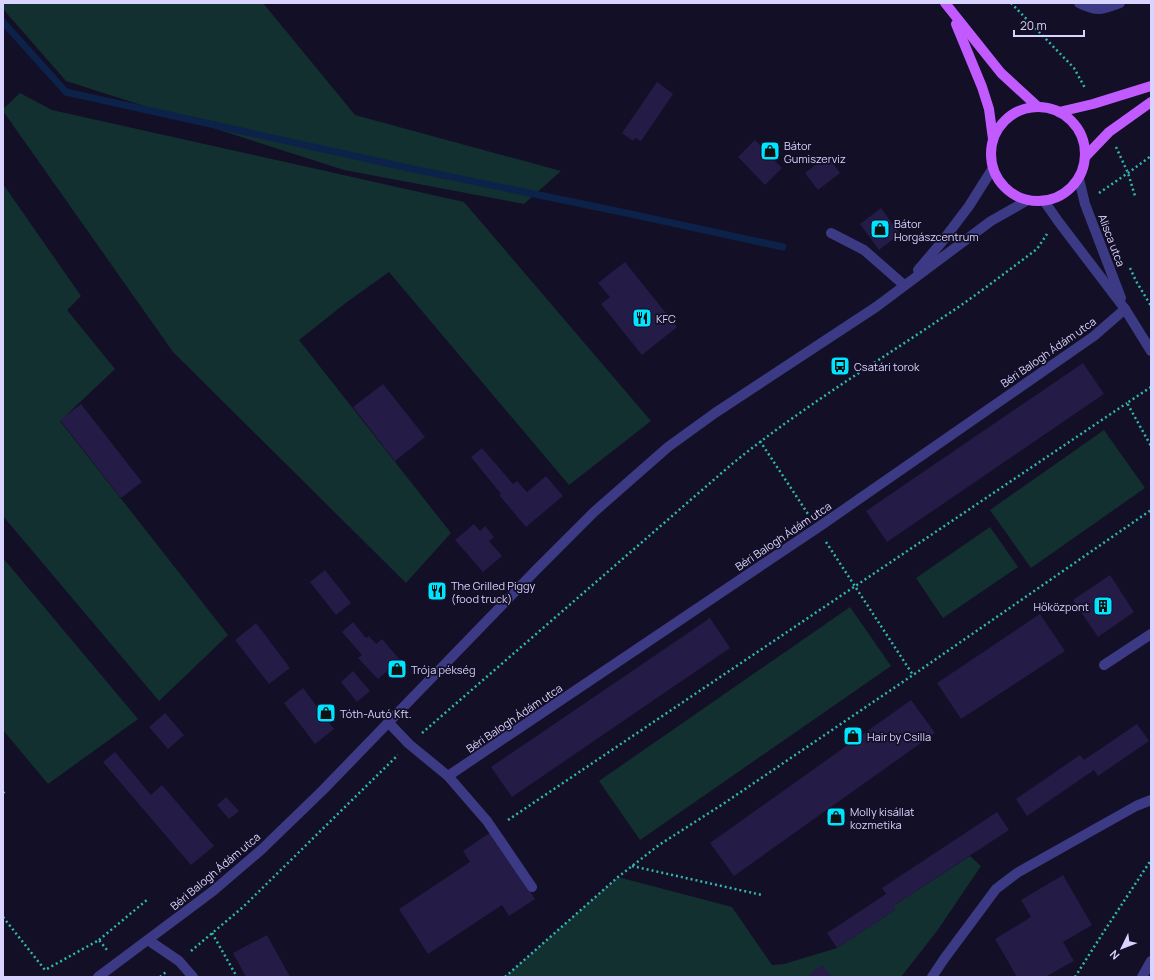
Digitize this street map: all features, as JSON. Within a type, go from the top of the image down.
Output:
[{"type":"main road","points":[[945,3],[1001,73],[1038,107]]},
{"type":"main road","points":[[952,13],[982,87],[988,109],[993,139]]},
{"type":"main road","points":[[1059,112],[1093,104],[1151,86]]},
{"type":"main road","points":[[1086,156],[1109,132],[1151,102]]},
{"type":"main road","points":[[1038,107],[1049,108],[1059,112],[1076,125],[1082,135],[1085,145],[1086,156],[1084,168],[1079,179],[1072,188],[1054,199],[1044,201],[1028,200],[1016,196],[1006,189],[998,179],[993,168],[991,149],[993,139],[1003,122],[1019,111],[1038,107]]},
{"type":"street","points":[[1079,3],[1089,8],[1104,10],[1120,3]]},
{"type":"street","name":"Béri Balogh Ádám utca","points":[[904,286],[941,243],[969,206],[993,168]]},
{"type":"street","name":"Alisca utca","points":[[1079,179],[1085,204],[1125,309]]},
{"type":"street","name":"Béri Balogh Ádám utca","points":[[98,977],[213,891],[261,850],[323,790],[594,512],[668,447],[722,409],[876,307],[991,221],[1028,200]]},
{"type":"street","name":"Alisca utca","points":[[1044,201],[1058,222],[1125,309],[1151,350]]},
{"type":"street","points":[[831,233],[864,250],[904,286]]},
{"type":"street","name":"Béri Balogh Ádám utca","points":[[448,776],[817,528],[1094,336],[1125,309]]},
{"type":"street","points":[[1104,665],[1151,634]]},
{"type":"street","points":[[388,722],[409,744],[448,776],[487,821],[532,887]]},
{"type":"street","points":[[932,977],[996,890],[1017,873],[1136,806],[1151,800]]},
{"type":"street","points":[[148,940],[179,962],[193,977]]},
{"type":"street","points":[[1142,977],[1151,960]]},
{"type":"path","points":[[1011,3],[1074,68],[1093,104]]},
{"type":"path","points":[[1109,132],[1128,173],[1135,196]]},
{"type":"path","points":[[1085,204],[1151,156]]},
{"type":"path","points":[[1101,191],[1103,198]]},
{"type":"path","points":[[179,962],[244,907],[409,744],[732,464],[760,441],[940,319],[1032,253],[1037,249],[1048,232],[1058,222]]},
{"type":"path","points":[[1127,263],[1151,306]]},
{"type":"path","points":[[493,830],[1151,388]]},
{"type":"path","points":[[1127,403],[1151,446]]},
{"type":"path","points":[[760,441],[913,675]]},
{"type":"path","points":[[505,977],[632,866],[659,845],[723,804],[913,675],[1151,510]]},
{"type":"path","points":[[1075,977],[1151,860]]},
{"type":"path","points":[[632,866],[762,895]]},
{"type":"path","points":[[3,918],[45,970],[99,940],[148,899]]},
{"type":"path","points":[[212,933],[237,977]]},
{"type":"path","points":[[99,940],[117,963]]},
{"type":"green space","points":[[3,3],[263,3],[355,115],[561,171],[524,204],[344,170],[66,81],[3,9]]},
{"type":"green space","points":[[20,93],[52,110],[464,202],[651,421],[569,485],[389,272],[347,302],[299,340],[451,533],[406,583],[173,352],[3,111],[3,109]]},
{"type":"green space","points":[[3,184],[81,296],[67,310],[115,369],[60,421],[228,635],[159,701],[3,516]]},
{"type":"green space","points":[[1104,430],[1145,488],[1031,568],[990,510]]},
{"type":"green space","points":[[990,527],[1018,567],[943,618],[916,578]]},
{"type":"green space","points":[[3,558],[138,719],[48,784],[3,730]]},
{"type":"green space","points":[[850,607],[891,666],[640,840],[599,781]]},
{"type":"green space","points":[[970,856],[981,866],[937,931],[901,977],[505,977],[618,877],[732,907],[772,965],[784,964],[837,948],[895,910],[893,906]]},
{"type":"building","points":[[657,82],[673,94],[641,141],[635,138],[633,141],[622,133]]},
{"type":"building","points":[[755,140],[782,168],[765,185],[738,157]]},
{"type":"building","points":[[827,156],[840,173],[818,190],[805,173]]},
{"type":"building","name":"Bátor Horgászcentrum","points":[[881,208],[900,234],[879,250],[860,224]]},
{"type":"building","points":[[625,262],[677,327],[642,355],[601,304],[610,297],[598,283]]},
{"type":"building","points":[[1083,363],[1104,394],[887,542],[866,511]]},
{"type":"building","points":[[383,384],[425,437],[395,461],[353,407]]},
{"type":"building","points":[[81,404],[142,482],[121,498],[60,420]]},
{"type":"building","points":[[482,448],[513,484],[517,481],[527,492],[546,476],[563,496],[526,527],[499,495],[501,494],[471,457]]},
{"type":"building","points":[[474,524],[480,531],[485,526],[494,537],[489,541],[502,556],[483,572],[455,540]]},
{"type":"building","points":[[325,570],[351,603],[336,615],[310,582]]},
{"type":"building","name":"Hőközpont","points":[[1110,575],[1134,612],[1098,637],[1073,600]]},
{"type":"building","points":[[1040,614],[1065,651],[961,719],[937,683]]},
{"type":"building","points":[[710,618],[730,648],[512,797],[491,767]]},
{"type":"building","points":[[353,622],[366,638],[369,636],[376,644],[382,639],[400,660],[378,679],[358,658],[362,655],[342,632]]},
{"type":"building","points":[[256,623],[290,668],[269,684],[235,640]]},
{"type":"building","points":[[353,671],[370,691],[357,702],[341,682]]},
{"type":"building","points":[[303,688],[334,729],[315,744],[284,703]]},
{"type":"building","points":[[911,700],[935,733],[734,876],[710,843]]},
{"type":"building","points":[[165,713],[184,735],[168,749],[149,727]]},
{"type":"building","points":[[1137,724],[1149,741],[1098,776],[1094,770],[1027,816],[1016,799],[1080,755],[1084,760]]},
{"type":"building","points":[[115,752],[151,795],[162,785],[214,846],[191,865],[103,762]]},
{"type":"building","points":[[226,797],[239,811],[229,819],[217,805]]},
{"type":"building","points":[[997,812],[1009,830],[893,906],[895,910],[837,948],[827,933],[886,894],[882,888]]},
{"type":"building","points":[[491,832],[535,899],[509,916],[502,905],[428,954],[399,909],[470,862],[463,851]]},
{"type":"building","points":[[1063,875],[1092,925],[1063,942],[1074,961],[1045,977],[1017,977],[995,939],[1031,917],[1021,900]]},
{"type":"building","points":[[267,935],[290,977],[246,977],[233,953]]},
{"type":"building","points":[[822,965],[832,977],[807,977]]},
{"type":"waterway","points":[[3,22],[66,92],[413,169],[783,247]]},
{"type":"place","name":"Bátor Gumiszerviz","points":[[770,151]]},
{"type":"place","name":"Bátor Horgászcentrum","points":[[880,229]]},
{"type":"place","name":"KFC","points":[[642,318]]},
{"type":"place","name":"Csatári torok","points":[[840,366]]},
{"type":"place","name":"The Grilled Piggy (food truck)","points":[[437,591]]},
{"type":"place","name":"Hőközpont","points":[[1103,606]]},
{"type":"place","name":"Trója pékség","points":[[397,669]]},
{"type":"place","name":"Tóth-Autó Kft.","points":[[326,713]]},
{"type":"place","name":"Hair by Csilla","points":[[853,736]]},
{"type":"place","name":"Molly kisállat kozmetika","points":[[836,817]]}]
